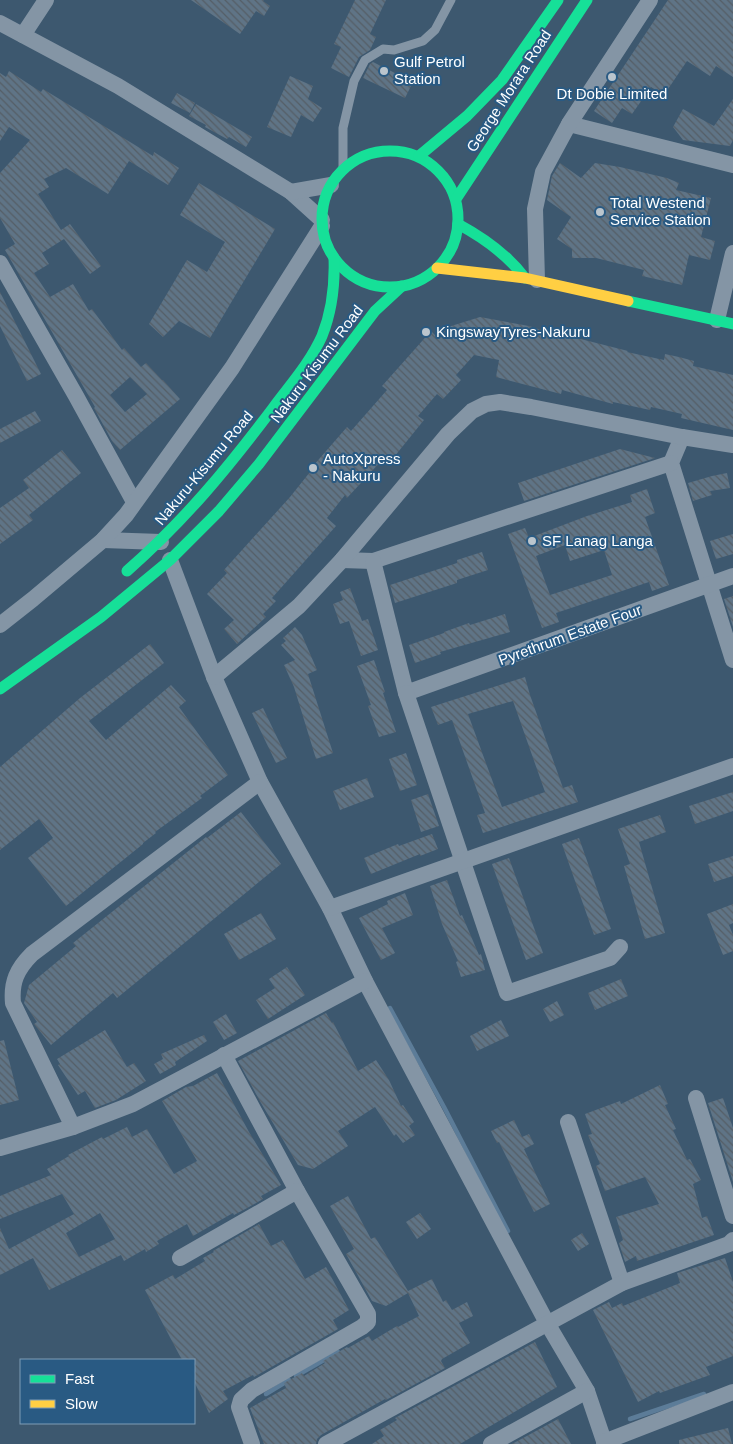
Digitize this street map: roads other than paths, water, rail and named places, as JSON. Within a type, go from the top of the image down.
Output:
[{"type":"main road","name":"George Morara Road","points":[[419,156],[467,116],[502,80],[558,0]]},
{"type":"main road","name":"George Morara Road","points":[[456,198],[487,154],[587,0]]},
{"type":"main road","points":[[392,150],[419,156],[435,166],[447,181],[456,198],[458,224],[452,248],[437,268],[421,279],[402,286],[376,286],[352,276],[334,258],[326,242],[322,223],[322,208],[330,185],[343,169],[366,155],[392,150]]},
{"type":"main road","points":[[458,224],[474,232],[531,279]]},
{"type":"main road","name":"Nakuru-Kisumu Road","points":[[118,580],[161,542],[194,508],[227,468],[304,366],[321,337],[333,300],[334,258]]},
{"type":"main road","points":[[437,268],[531,279],[725,322]]},
{"type":"main road","name":"Nakuru Kisumu Road","points":[[170,560],[220,511],[259,464],[375,311],[402,286]]},
{"type":"main road","points":[[0,689],[101,617],[170,560]]},
{"type":"street","points":[[22,35],[46,0]]},
{"type":"street","points":[[531,279],[535,209],[543,172],[569,124],[650,0]]},
{"type":"street","points":[[0,22],[118,86],[291,192],[322,223],[232,368],[126,515],[103,540],[0,625]]},
{"type":"street","points":[[569,124],[733,165]]},
{"type":"street","points":[[291,192],[330,185]]},
{"type":"street","points":[[725,322],[733,253]]},
{"type":"street","points":[[0,263],[134,502]]},
{"type":"street","points":[[214,676],[299,606],[342,560],[448,434],[472,411],[486,404],[500,402],[733,445]]},
{"type":"street","points":[[682,437],[671,463],[733,660]]},
{"type":"street","points":[[342,560],[373,561],[671,463]]},
{"type":"street","points":[[103,540],[161,542]]},
{"type":"street","points":[[170,560],[214,676],[260,782],[330,908],[364,981],[586,1391],[605,1443],[733,1392]]},
{"type":"street","points":[[373,561],[406,693],[508,993],[610,958],[620,947]]},
{"type":"street","name":"Pyrethrum Estate Four","points":[[406,693],[733,576]]},
{"type":"street","points":[[330,908],[733,766]]},
{"type":"street","points":[[73,1127],[13,1003],[14,976],[21,964],[32,954],[260,782]]},
{"type":"street","points":[[0,1148],[73,1127],[133,1104],[364,981]]},
{"type":"street","points":[[224,1055],[297,1191],[368,1314],[368,1322],[252,1390],[241,1400],[239,1407],[252,1444]]},
{"type":"street","points":[[696,1098],[733,1216]]},
{"type":"street","points":[[568,1122],[622,1283]]},
{"type":"street","points":[[180,1258],[297,1191]]},
{"type":"street","points":[[326,1444],[622,1283],[729,1244],[733,1240]]},
{"type":"street","points":[[491,1444],[586,1391]]},
{"type":"lane","points":[[343,169],[343,128],[354,81],[365,60],[383,49],[394,50],[423,42],[435,30],[451,0]]},
{"type":"waterway","points":[[390,1008],[508,1231]]},
{"type":"waterway","points":[[296,1376],[338,1352]]},
{"type":"waterway","points":[[266,1394],[289,1380]]},
{"type":"waterway","points":[[630,1419],[704,1394]]},
{"type":"place","name":"Gulf Petrol Station","points":[[384,71]]},
{"type":"place","name":"Dt Dobie Limited","points":[[612,77]]},
{"type":"place","name":"Total Westend Service Station","points":[[600,212]]},
{"type":"place","name":"KingswayTyres-Nakuru","points":[[426,332]]},
{"type":"place","name":"AutoXpress - Nakuru","points":[[313,468]]},
{"type":"place","name":"SF Lanag Langa","points":[[532,541]]}]
